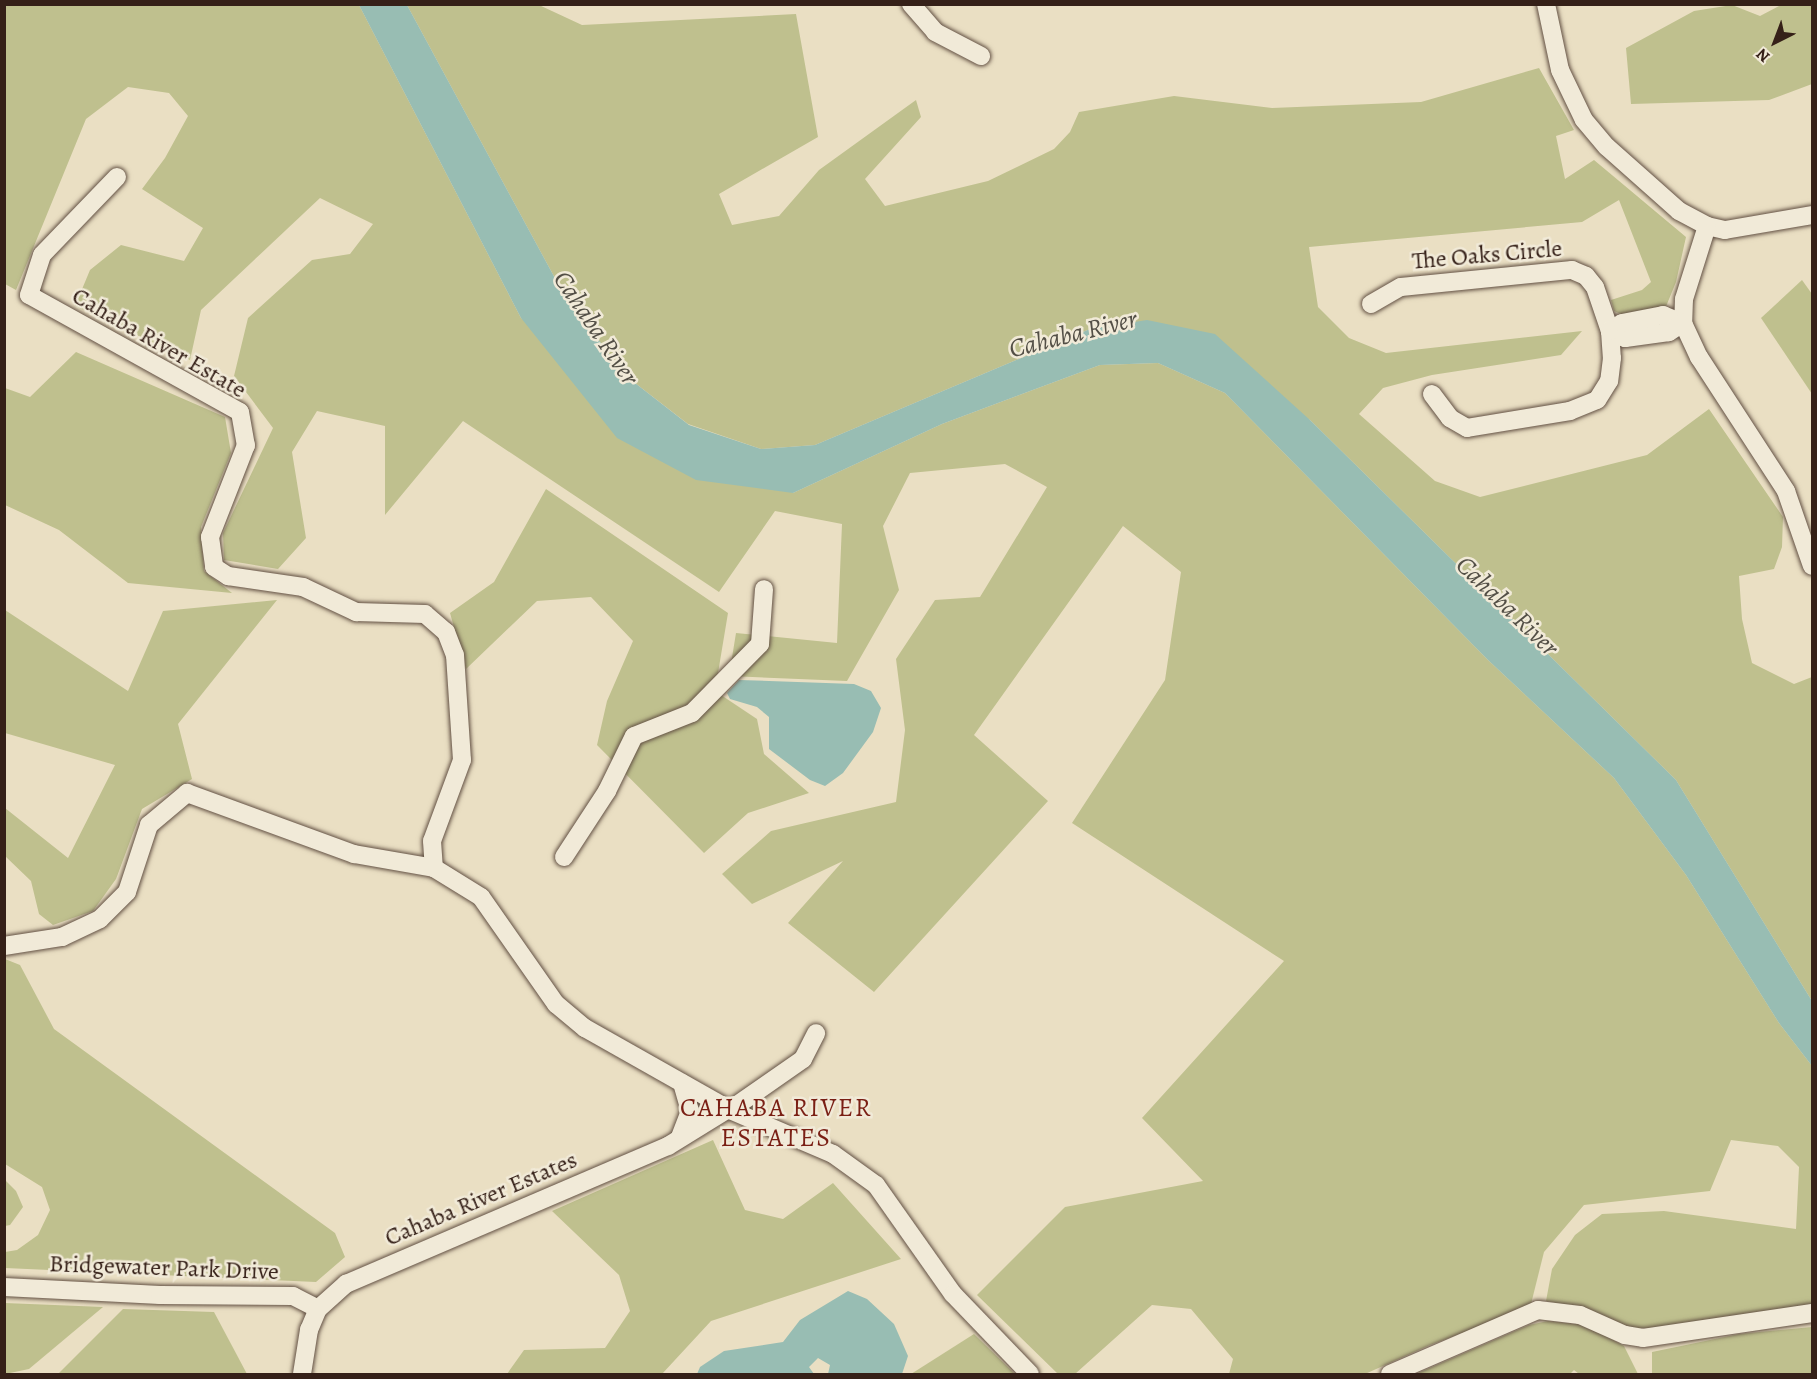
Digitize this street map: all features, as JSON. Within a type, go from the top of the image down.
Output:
[{"type":"street","points":[[910,4],[935,32],[981,56]]},
{"type":"street","points":[[1546,4],[1560,70],[1584,120],[1607,147],[1664,198],[1707,226],[1742,230],[1812,215]]},
{"type":"street","name":"Cahaba River Estate","points":[[117,177],[42,255],[29,294],[240,412],[246,445],[210,537],[214,567],[228,576],[303,587],[356,612],[425,614],[446,632],[455,655],[462,759],[432,841],[434,868]]},
{"type":"street","points":[[1707,226],[1684,299],[1683,322],[1699,357],[1786,491],[1812,566]]},
{"type":"street","name":"The Oaks Circle","points":[[1371,304],[1401,287],[1572,270],[1587,276],[1595,287],[1611,331],[1609,381],[1597,400],[1587,405],[1467,428],[1450,418],[1432,394]]},
{"type":"street","points":[[1611,331],[1622,323],[1663,315],[1683,322]]},
{"type":"street","points":[[564,858],[607,791],[634,736],[693,712],[760,644],[764,589]]},
{"type":"street","points":[[4,945],[62,937],[100,919],[127,892],[148,825],[187,793],[354,854],[434,868],[481,897],[556,1004],[585,1028],[729,1109],[833,1154],[876,1185],[953,1293],[1030,1374]]},
{"type":"street","name":"Cahaba River Estates","points":[[318,1308],[365,1273],[658,1151],[729,1109],[803,1059],[816,1033]]},
{"type":"street","points":[[680,1137],[690,1111],[682,1083]]},
{"type":"street","name":"Bridgewater Park Drive","points":[[4,1287],[160,1295],[293,1296],[318,1308]]},
{"type":"street","points":[[302,1374],[309,1330],[318,1308]]},
{"type":"street","points":[[1390,1374],[1538,1310],[1580,1316],[1625,1335],[1642,1338],[1812,1313]]},
{"type":"green space","points":[[4,5],[359,5],[521,318],[793,493],[942,424],[1100,365],[1158,363],[1225,393],[1488,660],[1614,778],[1686,875],[1779,1023],[1812,1066],[1812,1304],[1659,1328],[1622,1328],[1581,1308],[1546,1301],[1552,1269],[1575,1235],[1602,1214],[1664,1211],[1796,1229],[1799,1167],[1778,1146],[1731,1140],[1710,1191],[1584,1205],[1544,1252],[1530,1308],[1430,1345],[1365,1374],[1229,1374],[1233,1359],[1191,1309],[1152,1305],[1075,1374],[1058,1374],[977,1295],[1065,1207],[1203,1181],[1142,1118],[1284,961],[1072,823],[1165,680],[1181,572],[1123,526],[974,735],[1048,801],[874,992],[788,923],[843,861],[752,904],[722,874],[771,831],[896,802],[905,730],[896,659],[935,600],[980,597],[1047,487],[1005,464],[910,473],[883,526],[899,590],[847,681],[729,676],[736,633],[837,643],[842,524],[775,511],[719,592],[463,421],[385,515],[385,426],[317,411],[292,452],[306,538],[278,569],[224,560],[223,533],[273,428],[234,376],[248,318],[312,260],[350,254],[373,224],[320,198],[201,310],[190,360],[75,306],[90,270],[121,245],[184,261],[203,228],[142,189],[165,158],[188,116],[169,93],[128,87],[86,119],[16,290],[5,284]]},
{"type":"green space","points":[[407,5],[539,5],[582,25],[796,14],[818,137],[719,194],[732,225],[779,216],[819,170],[916,100],[921,117],[865,179],[885,206],[988,181],[1054,149],[1070,132],[1079,112],[1174,96],[1272,108],[1421,102],[1539,68],[1574,130],[1556,136],[1565,179],[1594,160],[1686,237],[1676,282],[1665,309],[1623,315],[1614,311],[1611,300],[1642,290],[1651,282],[1619,200],[1582,222],[1309,247],[1318,307],[1349,338],[1386,353],[1582,331],[1561,355],[1432,375],[1383,388],[1359,414],[1435,481],[1480,497],[1647,455],[1709,409],[1783,517],[1782,547],[1774,569],[1739,576],[1742,619],[1752,663],[1794,684],[1812,677],[1812,1001],[1676,780],[1310,420],[1090,329],[815,445],[761,449],[688,424],[626,376],[563,293]]},
{"type":"green space","points":[[1732,5],[1760,16],[1781,5],[1812,5],[1812,84],[1769,100],[1631,104],[1626,48],[1694,11]]},
{"type":"green space","points":[[1802,280],[1812,294],[1812,394],[1761,318]]},
{"type":"green space","points":[[76,352],[225,417],[231,453],[201,527],[204,571],[232,593],[128,583],[59,530],[5,505],[5,388],[30,397]]},
{"type":"green space","points":[[546,489],[728,613],[715,691],[757,719],[764,754],[809,793],[748,813],[704,853],[597,745],[607,701],[633,641],[591,597],[537,601],[466,669],[450,613],[494,582]]},
{"type":"green space","points":[[277,600],[178,724],[192,779],[142,809],[116,879],[93,911],[53,925],[39,914],[31,881],[5,856],[5,808],[68,858],[115,765],[5,733],[5,610],[128,691],[163,611]]},
{"type":"green space","points":[[5,959],[20,965],[54,1029],[335,1233],[345,1257],[316,1282],[5,1268],[5,1252],[17,1250],[38,1235],[50,1210],[42,1187],[5,1164]]},
{"type":"green space","points":[[713,1140],[745,1210],[783,1219],[833,1183],[901,1259],[711,1321],[662,1374],[507,1374],[524,1350],[605,1348],[630,1311],[619,1275],[552,1211]]},
{"type":"green space","points":[[5,1180],[16,1191],[23,1207],[10,1225],[5,1226]]},
{"type":"green space","points":[[5,1303],[103,1307],[29,1369],[5,1374]]},
{"type":"green space","points":[[123,1309],[214,1312],[247,1374],[58,1374]]},
{"type":"green space","points":[[1548,1321],[1586,1325],[1624,1346],[1638,1374],[1579,1374],[1574,1370],[1570,1374],[1416,1374],[1529,1325]]},
{"type":"green space","points":[[1812,1327],[1812,1374],[1652,1374],[1652,1352],[1739,1334]]},
{"type":"green space","points":[[974,1334],[1015,1374],[911,1374]]},
{"type":"water","points":[[359,5],[407,5],[563,293],[626,376],[689,425],[761,449],[815,445],[1090,329],[1147,320],[1215,334],[1310,420],[1676,780],[1812,1001],[1812,1066],[1779,1023],[1686,875],[1614,778],[1488,660],[1225,393],[1158,363],[1100,365],[942,424],[793,493],[696,480],[617,438],[521,318]]},
{"type":"water","points":[[739,680],[854,684],[871,691],[881,708],[873,732],[843,773],[825,786],[810,780],[769,749],[769,717],[757,707],[730,699],[727,693]]},
{"type":"water","points":[[848,1291],[867,1299],[894,1324],[908,1356],[902,1374],[828,1374],[830,1365],[818,1358],[809,1367],[814,1374],[697,1374],[700,1367],[724,1351],[783,1342],[800,1320]]},
{"type":"district","name":"CAHABA RIVER ESTATES","points":[[776,1123]]},
{"type":"water label","name":"Cahaba River","points":[[596,328]]},
{"type":"water label","name":"Cahaba River","points":[[1073,334]]},
{"type":"water label","name":"Cahaba River","points":[[1507,606]]}]
